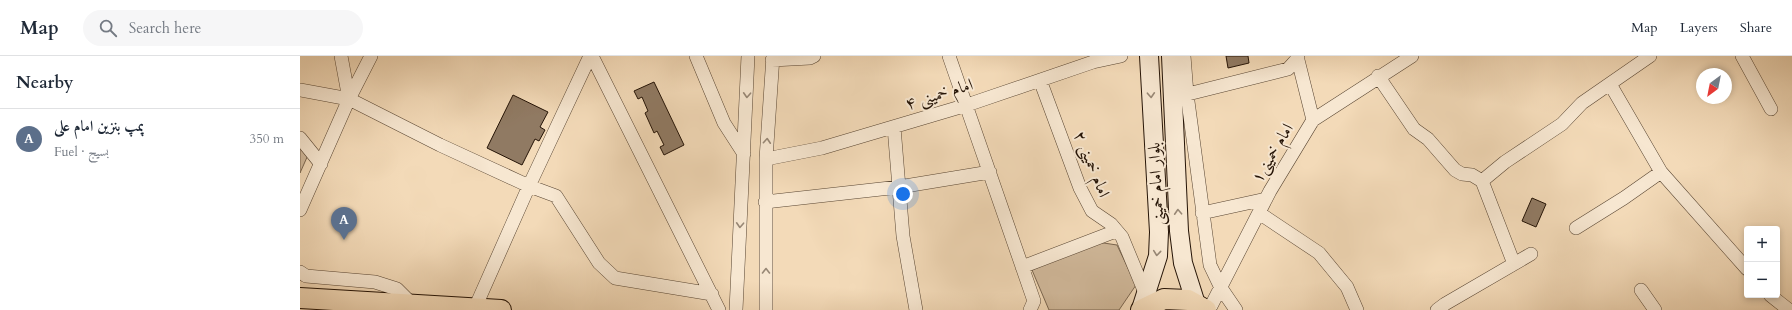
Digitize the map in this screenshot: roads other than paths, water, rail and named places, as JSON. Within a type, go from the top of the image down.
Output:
[{"type":"main road","name":"بلوار امام خمینی","points":[[1143,305],[1158,256],[1159,232],[1149,56]]},
{"type":"main road","name":"بلوار امام خمینی","points":[[1171,56],[1180,96],[1179,231],[1183,263],[1204,308]]},
{"type":"main road","points":[[300,298],[501,310]]},
{"type":"main road","points":[[1143,305],[1164,299],[1188,300],[1204,308]]},
{"type":"street","points":[[341,56],[349,99]]},
{"type":"street","points":[[300,210],[349,99],[371,56]]},
{"type":"street","points":[[475,308],[529,186],[591,56]]},
{"type":"street","points":[[591,56],[719,310]]},
{"type":"street","points":[[696,56],[724,123],[744,154]]},
{"type":"street","points":[[736,310],[748,56]]},
{"type":"street","points":[[766,310],[766,159],[772,58],[810,58],[814,56]]},
{"type":"street","points":[[949,56],[1034,301],[1030,310]]},
{"type":"street","name":"امام خمینی ۴","points":[[766,159],[822,148],[967,105],[1093,62],[1121,56]]},
{"type":"street","points":[[1184,56],[1180,96],[1202,213],[1210,265],[1220,288],[1236,310]]},
{"type":"street","name":"امام خمینی۱","points":[[1204,308],[1220,288],[1258,213],[1313,120],[1378,76],[1412,56]]},
{"type":"street","points":[[1482,181],[1505,162],[1562,124],[1582,103],[1650,56]]},
{"type":"street","points":[[1742,56],[1771,109]]},
{"type":"street","points":[[1180,96],[1288,69],[1298,57]]},
{"type":"street","points":[[1298,57],[1313,120]]},
{"type":"street","points":[[1378,76],[1414,129],[1428,139],[1455,170],[1462,174],[1472,175],[1482,181],[1514,264]]},
{"type":"street","name":"امام خمینی ۲","points":[[1040,80],[1083,194],[1092,211],[1111,224],[1122,237],[1143,305]]},
{"type":"street","points":[[1610,84],[1661,172],[1744,266]]},
{"type":"street","points":[[300,90],[349,99],[440,145],[529,186],[556,196],[599,264],[614,278],[712,294]]},
{"type":"street","points":[[894,127],[903,236],[916,310]]},
{"type":"street","points":[[300,138],[321,164]]},
{"type":"street","points":[[765,202],[899,187],[990,172]]},
{"type":"street","points":[[1576,228],[1624,198],[1661,172]]},
{"type":"street","points":[[1202,213],[1266,199]]},
{"type":"street","points":[[1258,213],[1319,253],[1346,287],[1357,310]]},
{"type":"street","points":[[1022,267],[1116,231]]},
{"type":"street","points":[[1437,310],[1531,254]]},
{"type":"street","points":[[300,272],[306,276],[375,282],[397,289],[413,305]]},
{"type":"street","points":[[1641,290],[1655,310]]},
{"type":"street","points":[[1774,298],[1789,310]]},
{"type":"place","name":"پمپ بنزین امام علی","points":[[344,240]]}]
